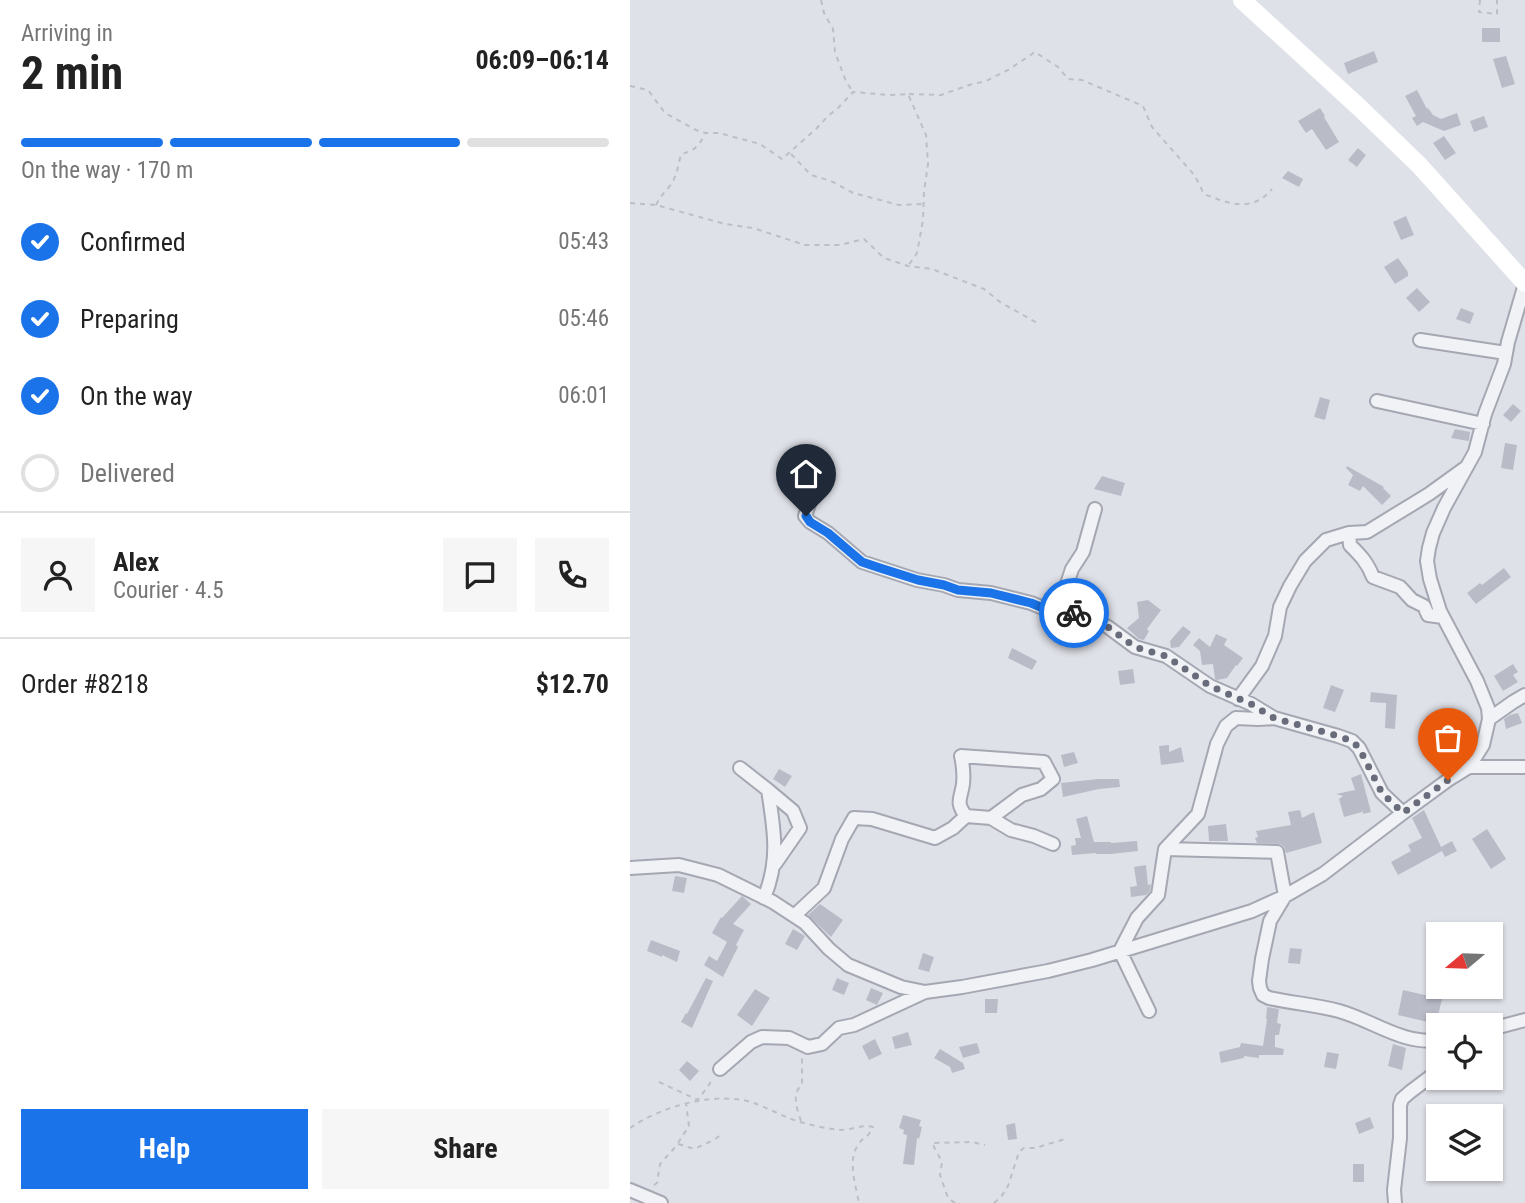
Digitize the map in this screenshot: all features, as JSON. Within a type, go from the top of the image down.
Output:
[{"type":"street","points":[[720,1069],[751,1042],[762,1037],[789,1038],[808,1047],[822,1044],[839,1028],[854,1026],[925,992],[1048,971],[1252,911],[1323,874],[1468,767],[1483,745],[1489,719],[1488,708],[1443,617],[1427,561],[1433,533],[1444,508],[1475,452],[1504,364],[1525,284],[1419,166],[1242,0]]},
{"type":"street","points":[[1420,341],[1506,353]]},
{"type":"street","points":[[1377,401],[1483,424]]},
{"type":"street","points":[[1238,699],[1262,666],[1275,636],[1280,607],[1305,561],[1326,540],[1349,533],[1367,532],[1429,494],[1468,466]]},
{"type":"street","points":[[813,492],[806,516],[810,522],[828,533],[862,562],[958,590],[991,593],[1048,610],[1089,617],[1135,647],[1166,656],[1210,686],[1274,718],[1338,736],[1355,744],[1382,793],[1403,813]]},
{"type":"street","points":[[1048,610],[1065,590],[1072,569],[1083,552],[1095,509]]},
{"type":"street","points":[[1349,533],[1350,545],[1361,554],[1373,577],[1400,587],[1412,600],[1424,606],[1428,615],[1443,617]]},
{"type":"street","points":[[1489,719],[1525,695]]},
{"type":"street","points":[[1121,951],[1137,918],[1158,895],[1165,849],[1198,814],[1217,744],[1226,726],[1236,718],[1274,718]]},
{"type":"street","points":[[991,818],[1022,795],[1041,789],[1053,779],[1044,762],[961,756],[964,770],[959,796],[961,809],[967,816],[991,818],[1011,830],[1034,835],[1053,844]]},
{"type":"street","points":[[1468,767],[1525,767]]},
{"type":"street","points":[[740,768],[793,811],[800,828],[773,867]]},
{"type":"street","points":[[764,898],[772,880],[775,832],[768,790]]},
{"type":"street","points":[[794,916],[824,888],[842,839],[854,818],[872,819],[935,838],[967,816]]},
{"type":"street","points":[[1165,849],[1277,852],[1285,896],[1275,911],[1266,937],[1259,981],[1263,995],[1340,1011],[1394,1034],[1426,1041]]},
{"type":"street","points":[[630,868],[679,865],[718,875],[805,923],[848,965],[901,987],[925,992]]},
{"type":"street","points":[[1121,951],[1149,1011]]},
{"type":"street","points":[[1503,1027],[1525,1020]]},
{"type":"street","points":[[1395,1203],[1394,1190],[1401,1138],[1400,1105],[1402,1099],[1426,1080]]},
{"type":"street","points":[[636,1192],[661,1203]]},
{"type":"path","points":[[821,0],[824,13],[833,29],[835,52],[853,92]]},
{"type":"path","points":[[1480,0],[1479,12],[1497,14],[1497,0]]},
{"type":"path","points":[[853,92],[941,95],[986,81],[1035,52],[1058,66],[1068,79],[1082,80],[1143,106],[1152,127],[1195,176],[1204,194],[1229,204],[1246,205],[1265,197],[1272,189]]},
{"type":"path","points":[[630,86],[648,90],[665,113],[696,130],[760,144],[782,159],[853,92]]},
{"type":"path","points":[[908,94],[926,135],[928,164],[917,253],[908,266]]},
{"type":"path","points":[[656,205],[677,174],[681,154],[692,152],[706,133]]},
{"type":"path","points":[[790,153],[811,175],[831,181],[853,193],[899,205],[924,204]]},
{"type":"path","points":[[630,203],[656,205],[710,220],[753,228],[805,245],[840,245],[864,239],[884,258],[908,266],[932,269],[984,289],[1000,302],[1039,324]]},
{"type":"path","points":[[801,1122],[795,1102],[797,1089],[802,1084],[802,1042]]},
{"type":"path","points":[[698,1100],[720,1069]]},
{"type":"path","points":[[659,1082],[698,1100]]},
{"type":"path","points":[[630,1128],[641,1120],[686,1103],[727,1098],[744,1100],[801,1122],[842,1130],[866,1125],[873,1127],[867,1138],[856,1147],[854,1155],[852,1170],[859,1203]]},
{"type":"path","points":[[636,1192],[657,1183],[660,1164],[678,1144],[689,1126],[686,1103]]},
{"type":"path","points":[[678,1144],[694,1149],[715,1140],[723,1133]]},
{"type":"path","points":[[994,1203],[1001,1198],[1008,1186],[1019,1152],[1024,1148],[1065,1139]]},
{"type":"path","points":[[955,1203],[948,1198],[940,1175],[942,1162],[932,1143],[972,1142],[985,1145]]},
{"type":"building","points":[[1482,28],[1500,28],[1500,42],[1482,42]]},
{"type":"building","points":[[1374,51],[1378,62],[1348,74],[1344,63]]},
{"type":"building","points":[[1506,56],[1515,84],[1502,88],[1493,59]]},
{"type":"building","points":[[1417,90],[1433,115],[1441,119],[1457,113],[1461,125],[1444,131],[1423,122],[1417,126],[1412,118],[1416,116],[1405,96]]},
{"type":"building","points":[[1320,108],[1339,142],[1326,150],[1312,129],[1306,133],[1298,121]]},
{"type":"building","points":[[1484,116],[1488,127],[1474,132],[1470,121]]},
{"type":"building","points":[[1444,136],[1456,153],[1445,160],[1433,143]]},
{"type":"building","points":[[1358,148],[1366,155],[1357,167],[1348,160]]},
{"type":"building","points":[[1288,171],[1303,179],[1299,187],[1282,178]]},
{"type":"building","points":[[1406,216],[1414,235],[1401,240],[1393,222]]},
{"type":"building","points":[[1398,258],[1408,276],[1395,284],[1384,267]]},
{"type":"building","points":[[1417,288],[1430,302],[1419,312],[1406,298]]},
{"type":"building","points":[[1461,308],[1474,313],[1470,324],[1456,319]]},
{"type":"building","points":[[1320,397],[1330,400],[1325,420],[1314,417]]},
{"type":"building","points":[[1513,404],[1521,411],[1511,422],[1503,415]]},
{"type":"building","points":[[1455,429],[1470,432],[1469,441],[1451,438]]},
{"type":"building","points":[[1505,443],[1517,445],[1513,470],[1501,468]]},
{"type":"building","points":[[1347,466],[1384,487],[1391,496],[1382,505],[1363,486],[1360,491],[1348,485],[1353,475]]},
{"type":"building","points":[[1102,476],[1125,483],[1121,496],[1094,489]]},
{"type":"building","points":[[1504,568],[1511,577],[1476,604],[1467,593]]},
{"type":"building","points":[[1148,600],[1161,610],[1147,629],[1149,631],[1144,640],[1127,628],[1139,618],[1137,602]]},
{"type":"building","points":[[1183,626],[1191,632],[1179,647],[1171,648],[1170,641]]},
{"type":"building","points":[[1216,634],[1227,639],[1224,645],[1243,658],[1227,678],[1217,680],[1213,664],[1202,665],[1200,651],[1193,645],[1199,638],[1210,647]]},
{"type":"building","points":[[1012,648],[1037,661],[1032,670],[1008,658]]},
{"type":"building","points":[[1513,664],[1518,672],[1513,675],[1518,682],[1503,691],[1494,676]]},
{"type":"building","points":[[1133,669],[1135,683],[1120,685],[1118,671]]},
{"type":"building","points":[[1331,685],[1344,690],[1335,712],[1323,708]]},
{"type":"building","points":[[1371,692],[1397,695],[1395,729],[1385,728],[1386,703],[1370,702]]},
{"type":"building","points":[[1518,713],[1522,723],[1506,729],[1504,719]]},
{"type":"building","points":[[1440,740],[1445,751],[1430,758],[1425,747]]},
{"type":"building","points":[[1169,745],[1169,752],[1181,747],[1184,762],[1161,765],[1159,746]]},
{"type":"building","points":[[1074,752],[1078,763],[1064,767],[1061,755]]},
{"type":"building","points":[[779,769],[792,776],[785,787],[773,779]]},
{"type":"building","points":[[1361,774],[1371,812],[1363,814],[1362,809],[1362,812],[1344,817],[1339,799],[1343,796],[1336,794],[1355,790],[1351,778]]},
{"type":"building","points":[[1119,779],[1120,787],[1063,797],[1061,783]]},
{"type":"building","points":[[1300,810],[1302,818],[1314,812],[1322,843],[1286,853],[1280,844],[1257,843],[1256,831],[1291,825],[1288,812]]},
{"type":"building","points":[[1424,810],[1441,847],[1452,841],[1457,851],[1445,857],[1442,851],[1398,875],[1391,862],[1411,851],[1408,845],[1422,838],[1412,818]]},
{"type":"building","points":[[1087,816],[1094,842],[1137,841],[1138,851],[1072,855],[1071,846],[1076,845],[1075,838],[1081,838],[1076,819]]},
{"type":"building","points":[[1226,824],[1228,841],[1209,841],[1208,826]]},
{"type":"building","points":[[1487,829],[1506,859],[1491,869],[1472,839]]},
{"type":"building","points":[[1146,865],[1150,891],[1146,895],[1131,897],[1130,887],[1137,886],[1134,867]]},
{"type":"building","points":[[675,876],[687,878],[684,893],[672,891]]},
{"type":"building","points":[[742,896],[751,904],[733,924],[744,930],[723,977],[704,965],[709,956],[717,961],[727,942],[712,933],[721,917]]},
{"type":"building","points":[[820,904],[843,920],[831,937],[808,915]]},
{"type":"building","points":[[793,929],[805,936],[797,950],[785,944]]},
{"type":"building","points":[[651,940],[680,951],[677,962],[647,951]]},
{"type":"building","points":[[1290,948],[1302,949],[1300,964],[1288,963]]},
{"type":"building","points":[[923,953],[934,957],[929,972],[918,969]]},
{"type":"building","points":[[706,978],[713,981],[692,1028],[681,1022]]},
{"type":"building","points":[[837,978],[849,983],[844,995],[832,990]]},
{"type":"building","points":[[871,988],[883,993],[877,1005],[866,1000]]},
{"type":"building","points":[[755,989],[770,998],[752,1026],[737,1015]]},
{"type":"building","points":[[1403,990],[1426,995],[1426,999],[1442,999],[1439,1013],[1426,1013],[1426,1022],[1398,1015]]},
{"type":"building","points":[[985,999],[998,999],[997,1013],[985,1013]]},
{"type":"building","points":[[1267,1007],[1279,1009],[1277,1023],[1281,1024],[1279,1035],[1275,1035],[1275,1047],[1284,1049],[1283,1055],[1259,1055],[1259,1058],[1244,1056],[1221,1063],[1219,1052],[1240,1047],[1241,1043],[1263,1046]]},
{"type":"building","points":[[908,1032],[912,1045],[895,1049],[892,1037]]},
{"type":"building","points":[[875,1039],[882,1054],[869,1060],[862,1046]]},
{"type":"building","points":[[977,1043],[980,1053],[963,1058],[959,1047]]},
{"type":"building","points":[[1393,1044],[1406,1048],[1402,1070],[1388,1066]]},
{"type":"building","points":[[940,1049],[963,1063],[965,1069],[952,1073],[950,1067],[934,1058]]},
{"type":"building","points":[[1327,1052],[1339,1054],[1336,1069],[1324,1067]]},
{"type":"building","points":[[687,1061],[699,1071],[690,1081],[679,1070]]},
{"type":"building","points":[[903,1115],[921,1120],[914,1165],[903,1164],[907,1135],[899,1128]]},
{"type":"building","points":[[1370,1117],[1374,1128],[1359,1134],[1355,1123]]},
{"type":"building","points":[[1015,1123],[1017,1139],[1008,1140],[1006,1125]]},
{"type":"building","points":[[1353,1164],[1364,1164],[1364,1182],[1353,1182]]},
{"type":"way so far","points":[[1074,613],[1108,627],[1135,647],[1166,656],[1210,686],[1251,704],[1274,718],[1352,741],[1359,748],[1382,793],[1403,813],[1448,780]]},
{"type":"route","points":[[806,516],[862,562],[898,575],[958,590],[991,593],[1048,610],[1074,613]]}]
